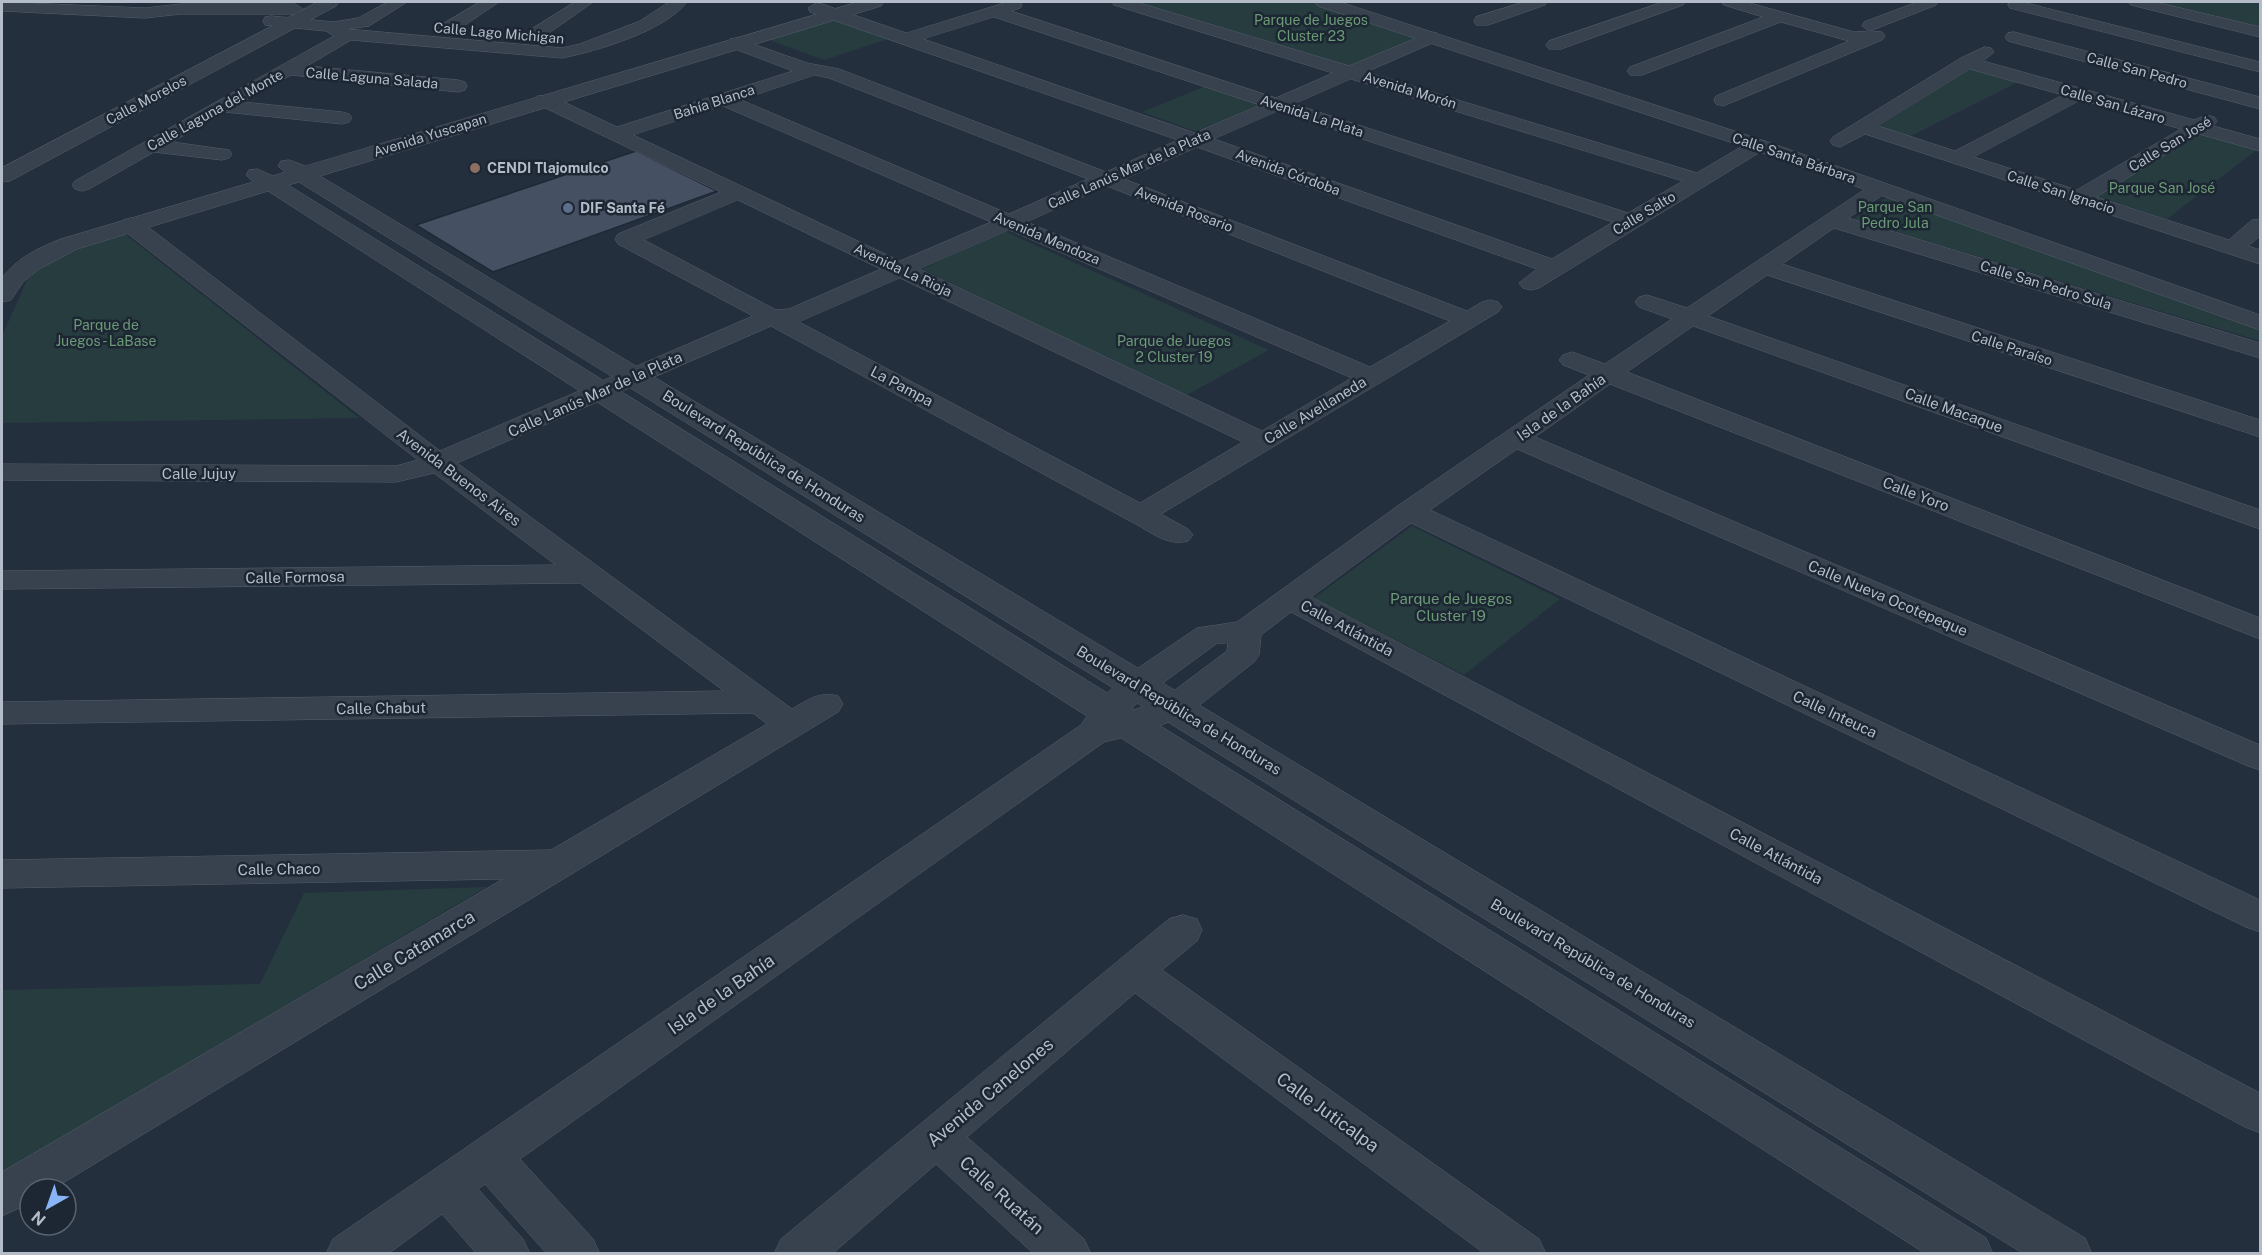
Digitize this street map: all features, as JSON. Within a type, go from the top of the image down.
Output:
[{"type":"street","points":[[154,2],[181,9]]},
{"type":"street","points":[[295,13],[330,2]]},
{"type":"street","points":[[363,22],[399,2]]},
{"type":"street","points":[[447,29],[491,2]]},
{"type":"street","points":[[533,36],[585,2]]},
{"type":"street","points":[[585,48],[646,25],[679,2]]},
{"type":"street","name":"Avenida Yuscapan","points":[[20,247],[279,174],[834,7],[875,2]]},
{"type":"street","points":[[916,39],[1024,2]]},
{"type":"street","name":"Avenida Morón","points":[[1120,2],[1700,180]]},
{"type":"street","name":"Calle Santa Bárbara","points":[[1324,2],[1758,145],[2260,323]]},
{"type":"street","points":[[1482,21],[1539,2]]},
{"type":"street","points":[[1555,45],[1677,2]]},
{"type":"street","points":[[1730,2],[1785,5],[1853,37],[1873,31]]},
{"type":"street","points":[[1723,100],[1873,31],[1930,2]]},
{"type":"street","points":[[2137,2],[2260,32]]},
{"type":"street","points":[[1635,71],[1785,5]]},
{"type":"street","points":[[2016,5],[2260,67]]},
{"type":"street","points":[[3,7],[145,12],[181,9]]},
{"type":"street","name":"Avenida Yuscapan","points":[[2,295],[20,269],[40,256],[186,208],[279,174],[398,144],[744,40],[834,7]]},
{"type":"street","name":"Avenida Córdoba","points":[[834,7],[916,39],[1554,267]]},
{"type":"street","name":"Calle Lago Michigan","points":[[181,9],[295,13],[341,31],[562,53],[585,48]]},
{"type":"street","name":"Avenida La Plata","points":[[994,11],[1630,221]]},
{"type":"street","name":"Calle Morelos","points":[[2,157],[295,13]]},
{"type":"street","name":"Calle Morelos","points":[[2,176],[111,118],[295,13]]},
{"type":"street","points":[[1840,141],[1967,62],[2056,15]]},
{"type":"street","name":"Calle Lago Michigan","points":[[341,31],[363,22],[575,40],[585,48]]},
{"type":"street","name":"Calle Laguna del Monte","points":[[82,185],[286,69],[341,31]]},
{"type":"street","name":"Calle Lanús Mar de la Plata","points":[[396,474],[446,468],[1431,37]]},
{"type":"street","name":"Calle San Pedro","points":[[2014,37],[2255,97]]},
{"type":"street","name":"Avenida Rosario","points":[[744,40],[1106,179],[1479,313]]},
{"type":"street","name":"Calle San Lázaro","points":[[1967,62],[2260,145]]},
{"type":"street","name":"Calle Laguna Salada","points":[[286,69],[458,86]]},
{"type":"street","name":"Bahía Blanca","points":[[617,134],[723,99],[823,70]]},
{"type":"street","points":[[1956,158],[2079,94]]},
{"type":"street","name":"Calle San José","points":[[2079,198],[2197,127],[2255,97]]},
{"type":"street","name":"Avenida Mendoza","points":[[723,99],[1371,377]]},
{"type":"street","name":"Avenida La Rioja","points":[[544,100],[1262,441]]},
{"type":"street","points":[[221,106],[342,118]]},
{"type":"street","points":[[90,115],[111,118]]},
{"type":"street","name":"Calle San Ignacio","points":[[1862,127],[2260,257]]},
{"type":"street","points":[[348,201],[342,188],[345,174],[367,158],[398,144]]},
{"type":"street","name":"Calle Salto","points":[[1532,283],[1554,267],[1758,145]]},
{"type":"street","points":[[150,146],[222,154]]},
{"type":"street","name":"Boulevard República de Honduras","points":[[279,174],[348,201],[625,388],[1110,723],[1969,1254]]},
{"type":"street","name":"Boulevard República de Honduras","points":[[279,174],[315,212],[625,388],[1175,707],[2068,1254]]},
{"type":"street","name":"Isla de la Bahía","points":[[349,1254],[1110,723],[1137,685],[1208,635],[1245,631],[1409,511],[1880,188]]},
{"type":"street","name":"La Pampa","points":[[739,192],[626,239],[785,319],[1178,535]]},
{"type":"street","points":[[186,208],[225,201],[267,199],[286,202],[315,212]]},
{"type":"street","name":"Calle San Pedro Sula","points":[[1831,220],[2260,351]]},
{"type":"street","name":"Avenida Buenos Aires","points":[[131,225],[446,468],[791,725]]},
{"type":"street","points":[[2232,248],[2260,225]]},
{"type":"street","name":"Calle Paraíso","points":[[1764,266],[2260,429]]},
{"type":"street","name":"Calle Macaque","points":[[1647,302],[2260,520]]},
{"type":"street","name":"Calle Avellaneda","points":[[1140,515],[1479,313]]},
{"type":"street","name":"Calle Yoro","points":[[1572,360],[2260,629]]},
{"type":"street","name":"Calle Nueva Ocotepeque","points":[[1515,438],[2260,758]]},
{"type":"street","name":"Calle Jujuy","points":[[2,472],[396,474]]},
{"type":"street","name":"Calle Inteuca","points":[[1409,511],[2260,917]]},
{"type":"street","name":"Calle Formosa","points":[[2,580],[589,574]]},
{"type":"street","name":"Calle Atlántida","points":[[1291,599],[2260,1114]]},
{"type":"street","name":"Isla de la Bahía","points":[[1110,723],[1175,707],[1243,655],[1245,631]]},
{"type":"street","name":"Calle Chabut","points":[[2,713],[760,702]]},
{"type":"street","name":"Calle Catamarca","points":[[2,1196],[826,704]]},
{"type":"street","name":"Calle Chaco","points":[[2,874],[557,864]]},
{"type":"street","name":"Avenida Canelones","points":[[797,1254],[1183,930]]},
{"type":"street","name":"Calle Juticalpa","points":[[1134,971],[1523,1254]]},
{"type":"street","name":"Calle Ruatán","points":[[936,1137],[1068,1254]]},
{"type":"street","points":[[489,1156],[577,1254]]},
{"type":"street","points":[[446,1186],[507,1254]]},
{"type":"green space","name":"Parque de Juegos Cluster 23","points":[[1135,2],[1312,2],[1419,36],[1350,67]]},
{"type":"green space","points":[[2150,2],[2260,3],[2260,28]]},
{"type":"green space","points":[[835,18],[891,38],[824,60],[767,39]]},
{"type":"green space","points":[[1972,67],[2020,81],[1909,137],[1878,127]]},
{"type":"green space","points":[[1208,85],[1262,103],[1197,132],[1142,112]]},
{"type":"green space","name":"Parque San José","points":[[2203,133],[2259,148],[2167,219],[2095,196]]},
{"type":"green space","name":"Parque San Pedro Jula","points":[[1889,196],[2260,329],[2260,341],[1853,219]]},
{"type":"green space","name":"Parque de Juegos 2 Cluster 19","points":[[1004,231],[1269,350],[1185,396],[922,269]]},
{"type":"green space","name":"Parque de Juegos - LaBase","points":[[125,234],[359,418],[2,423],[2,336],[27,280],[43,265],[72,251]]},
{"type":"green space","name":"Parque de Juegos Cluster 19","points":[[1412,526],[1560,599],[1464,675],[1314,598]]},
{"type":"green space","points":[[486,887],[2,1173],[2,990],[260,984],[304,893]]},
{"type":"building","name":"DIF Santa Fé","points":[[636,151],[717,191],[493,272],[416,225]]},
{"type":"place","name":"CENDI Tlajomulco","points":[[475,168]]},
{"type":"place","name":"DIF Santa Fé","points":[[568,208]]}]
